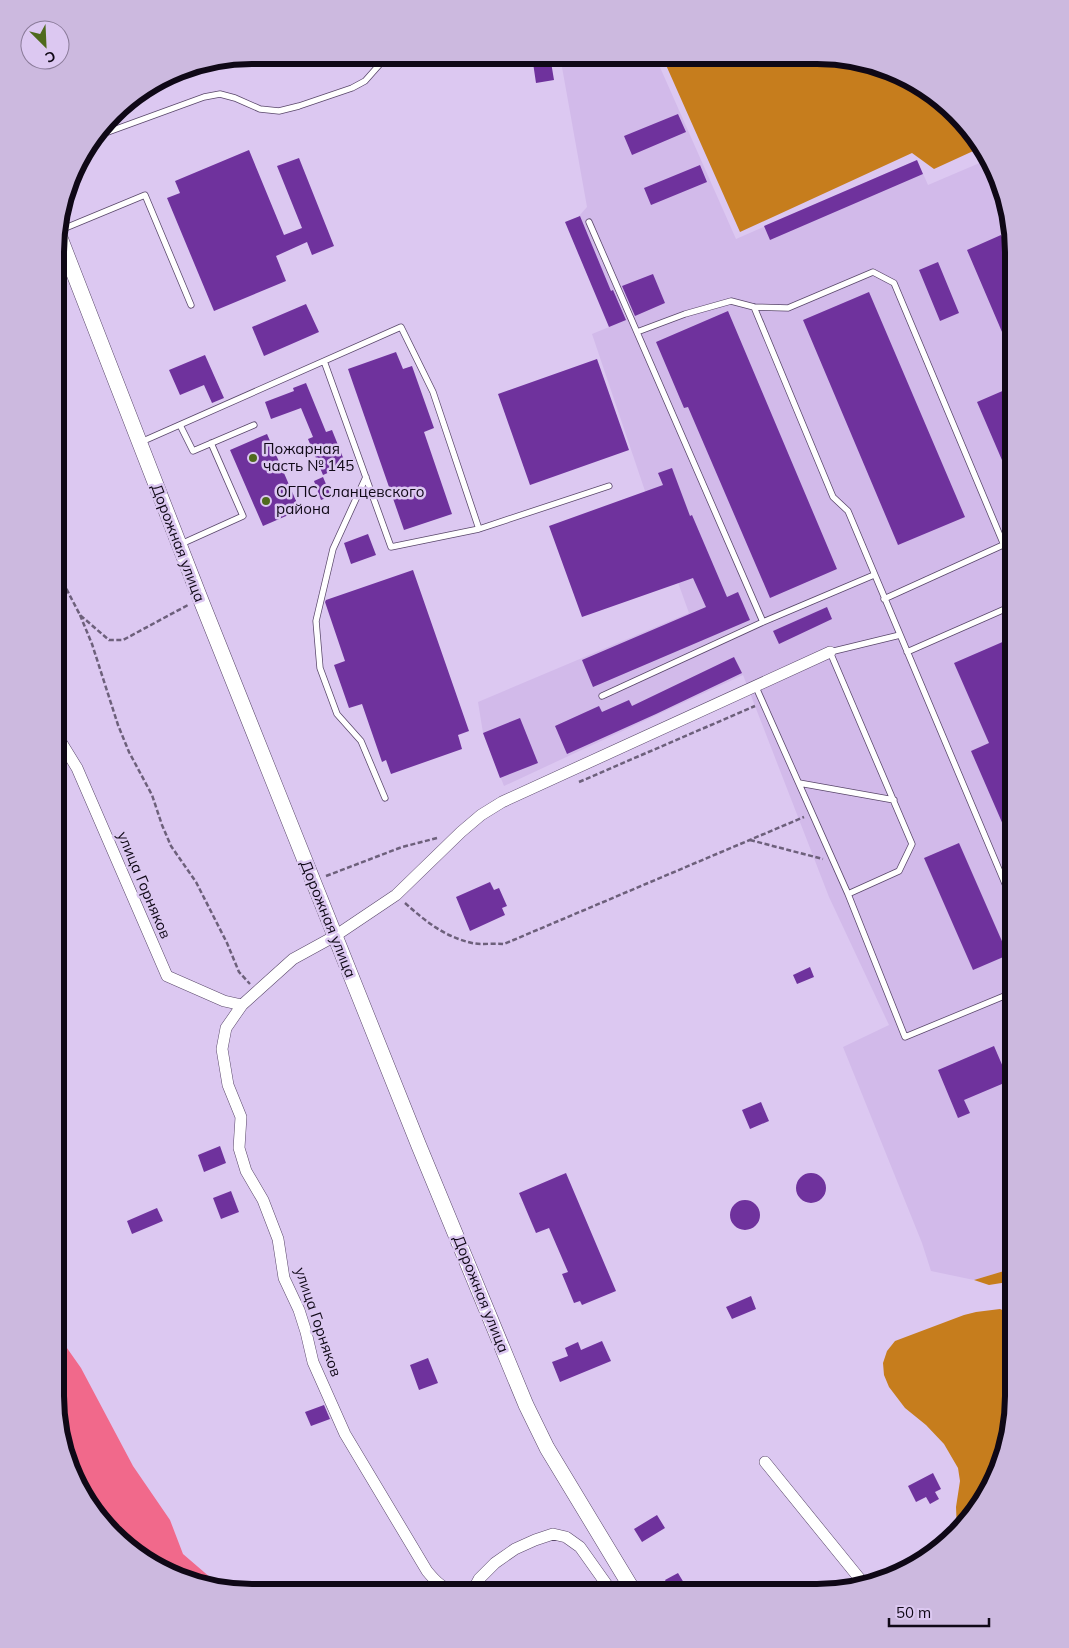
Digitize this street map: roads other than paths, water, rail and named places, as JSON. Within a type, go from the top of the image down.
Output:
[{"type":"street","name":"Дорожная улица","points":[[64,248],[200,598],[526,1405],[547,1448],[628,1584]]},
{"type":"street","name":"улица Горняков","points":[[439,1584],[426,1571],[345,1434],[313,1362],[299,1310],[284,1278],[278,1239],[264,1200],[246,1171],[239,1148],[241,1118],[228,1085],[222,1049],[226,1028],[242,1005],[293,959],[335,936],[396,894],[480,814],[502,802],[830,652]]},
{"type":"street","name":"улица Горняков","points":[[64,747],[77,768],[167,976],[224,1001],[242,1005]]},
{"type":"street","points":[[765,1462],[860,1579]]},
{"type":"street","points":[[476,1584],[478,1579],[495,1562],[515,1549],[553,1534],[566,1537],[580,1547],[606,1584]]},
{"type":"lane","points":[[106,133],[204,97],[220,94],[235,98],[260,109],[279,111],[299,106],[352,88],[365,81],[380,64]]},
{"type":"lane","points":[[65,227],[145,195],[191,305]]},
{"type":"lane","points":[[589,222],[764,622]]},
{"type":"lane","points":[[637,332],[685,314],[731,301],[754,307],[788,308],[873,272],[894,283],[1004,544],[884,599]]},
{"type":"lane","points":[[754,307],[833,497],[848,511],[1005,884]]},
{"type":"lane","points":[[140,443],[401,326],[432,392],[479,529]]},
{"type":"lane","points":[[324,361],[391,547],[479,529],[609,486]]},
{"type":"lane","points":[[180,425],[193,452],[254,425]]},
{"type":"lane","points":[[179,545],[243,516],[211,443]]},
{"type":"lane","points":[[366,476],[333,549],[316,621],[320,668],[337,714],[360,741],[385,798]]},
{"type":"lane","points":[[602,696],[764,622],[874,575]]},
{"type":"lane","points":[[907,652],[1005,609]]},
{"type":"lane","points":[[848,894],[899,871],[912,844],[830,652],[900,635]]},
{"type":"lane","points":[[755,685],[834,861],[905,1037],[1005,996]]},
{"type":"lane","points":[[799,783],[894,800]]},
{"type":"place","name":"Пожарная часть № 145","points":[[253,458]]},
{"type":"place","name":"ОГПС Сланцевского района","points":[[266,501]]}]
